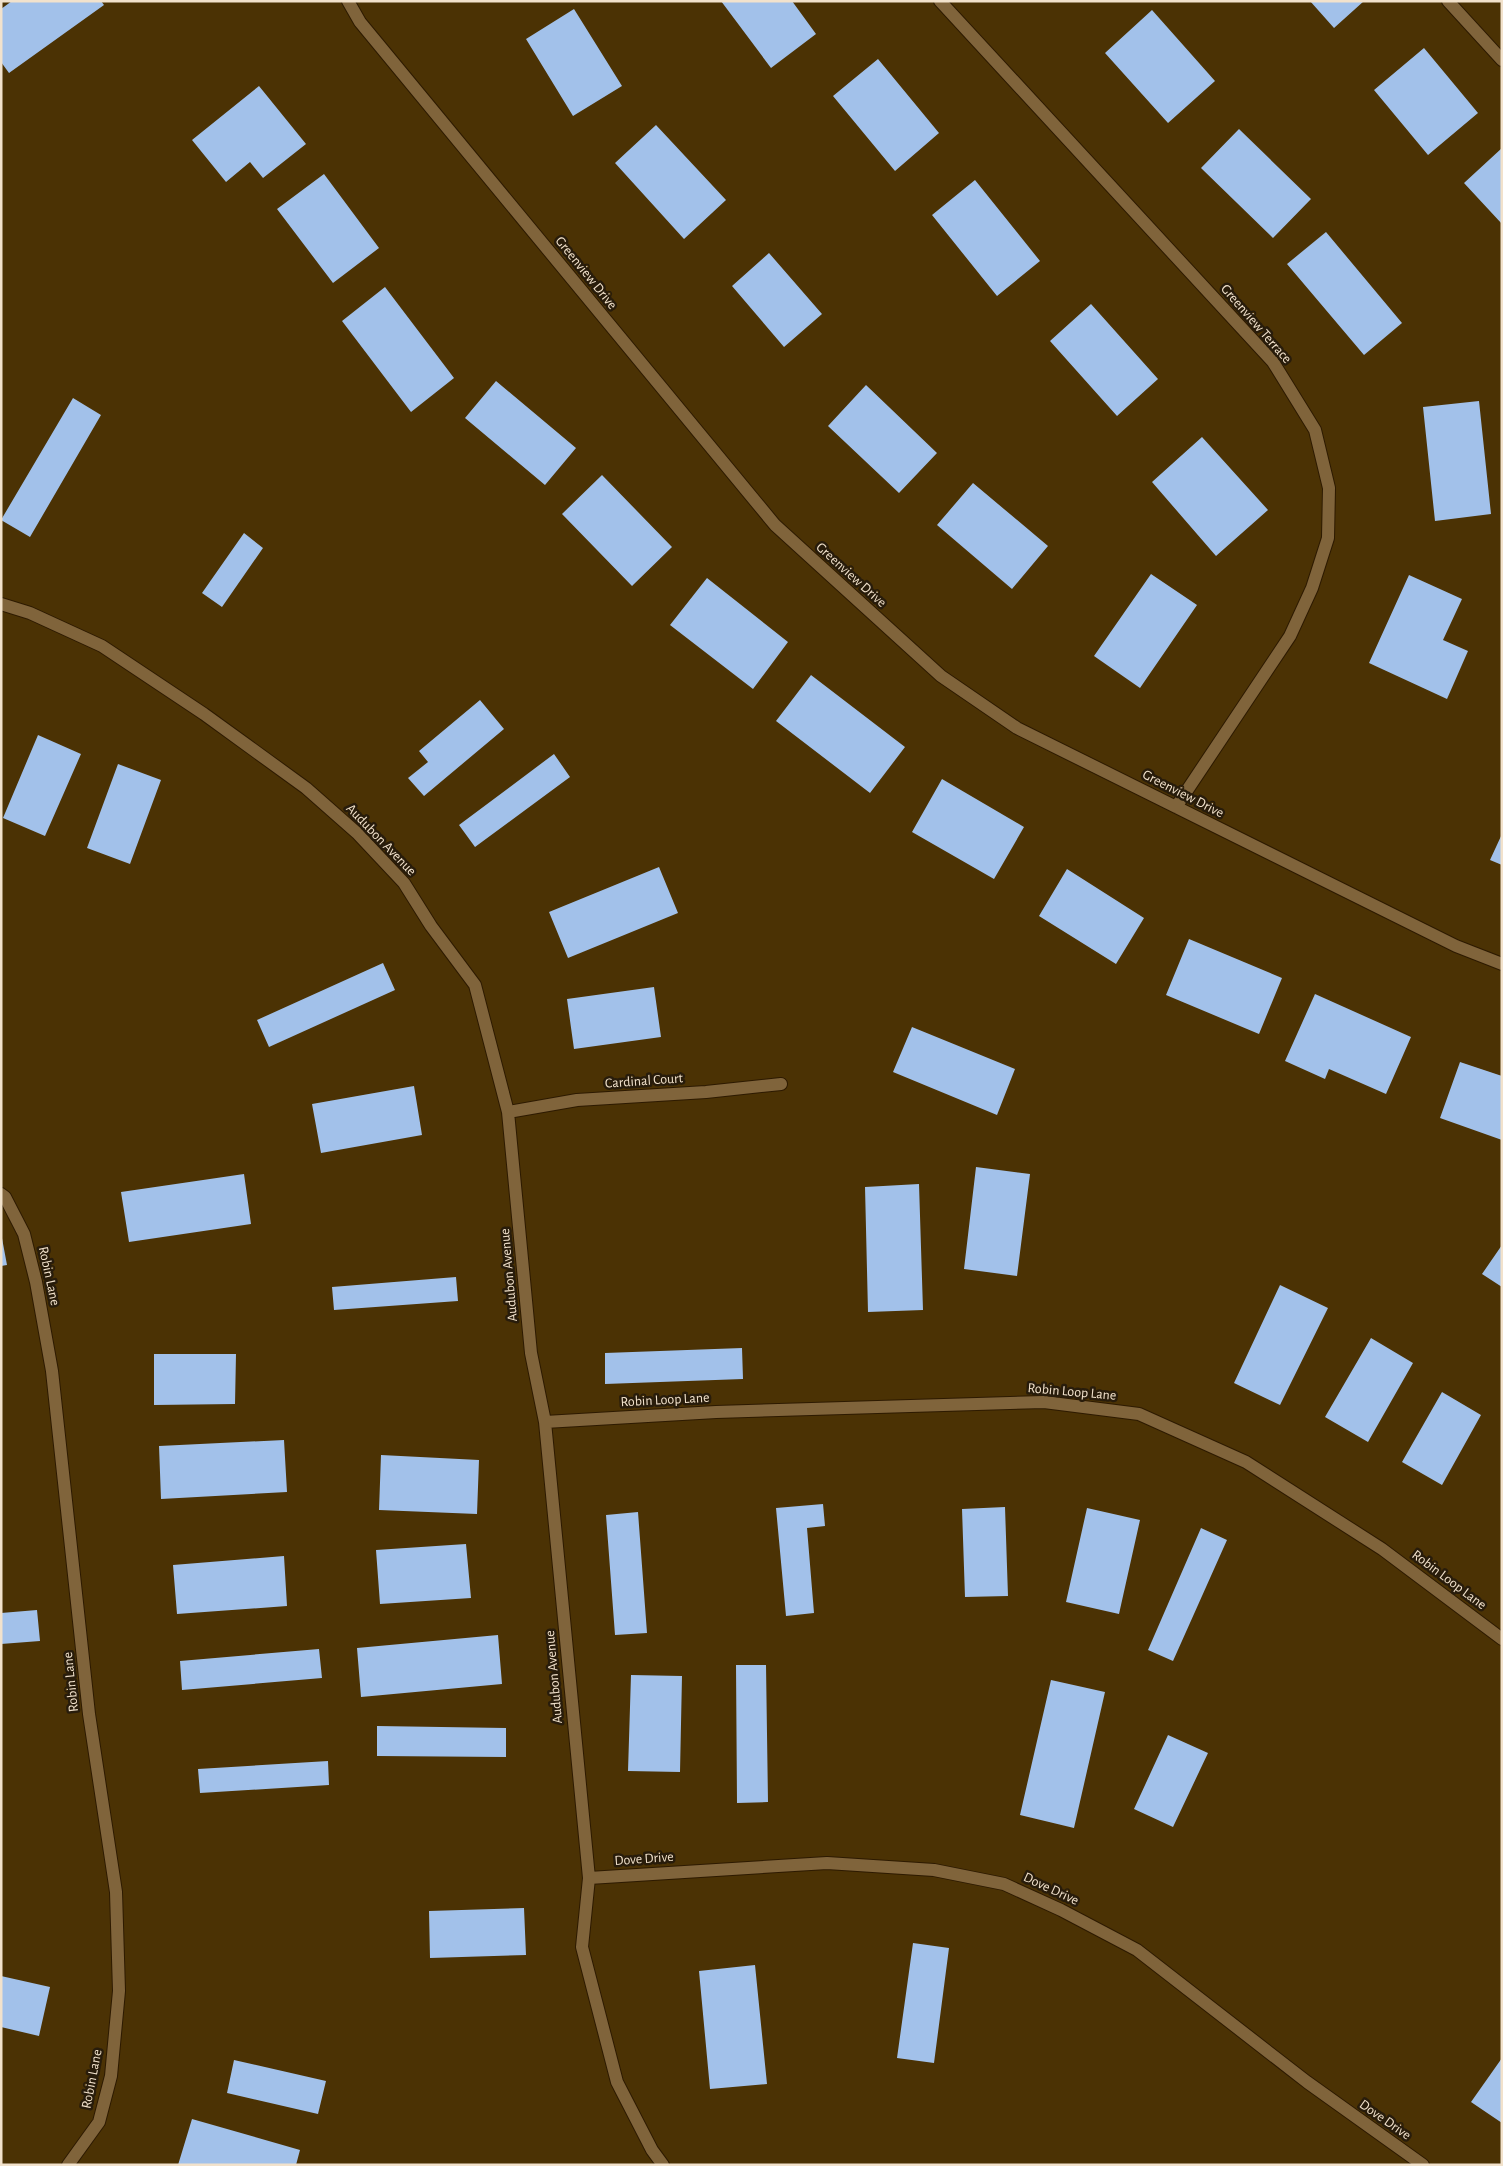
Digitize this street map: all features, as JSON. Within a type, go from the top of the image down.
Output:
[{"type":"street","name":"Greenview Drive","points":[[348,1],[360,22],[775,525],[942,676],[1017,728],[1456,946],[1502,964]]},
{"type":"street","name":"Greenview Terrace","points":[[940,1],[1273,362],[1315,430],[1329,488],[1328,538],[1312,588],[1290,636],[1176,807]]},
{"type":"street","points":[[1448,1],[1502,60]]},
{"type":"street","name":"Audubon Avenue","points":[[1,604],[30,613],[102,646],[204,714],[306,788],[357,833],[404,883],[432,926],[475,985],[508,1112],[531,1353],[545,1422],[588,1878],[582,1947],[617,2082],[652,2150],[663,2165]]},
{"type":"street","name":"Cardinal Court","points":[[508,1112],[577,1100],[706,1092],[781,1084]]},
{"type":"street","name":"Robin Lane","points":[[1,1194],[5,1197],[24,1234],[36,1282],[52,1371],[89,1714],[116,1892],[119,1991],[111,2076],[99,2122],[68,2165]]},
{"type":"street","name":"Robin Loop Lane","points":[[545,1422],[716,1412],[1044,1402],[1139,1414],[1246,1462],[1382,1549],[1502,1638]]},
{"type":"street","name":"Dove Drive","points":[[588,1878],[827,1863],[934,1870],[1004,1884],[1061,1910],[1138,1950],[1307,2082],[1423,2165]]},
{"type":"building","points":[[12,1],[101,1],[104,5],[9,73],[1,62],[1,9]]},
{"type":"building","points":[[721,1],[792,1],[816,34],[771,68]]},
{"type":"building","points":[[1310,1],[1364,1],[1334,28]]},
{"type":"building","points":[[574,9],[622,86],[573,116],[526,39]]},
{"type":"building","points":[[1152,10],[1215,81],[1168,123],[1105,53]]},
{"type":"building","points":[[1424,48],[1478,113],[1428,155],[1374,90]]},
{"type":"building","points":[[878,59],[939,133],[895,171],[833,96]]},
{"type":"building","points":[[259,86],[306,144],[263,178],[250,162],[226,182],[192,140]]},
{"type":"building","points":[[656,125],[726,200],[684,239],[615,163]]},
{"type":"building","points":[[1239,129],[1311,199],[1273,238],[1201,168]]},
{"type":"building","points":[[1502,148],[1502,224],[1464,183]]},
{"type":"building","points":[[324,174],[379,248],[333,283],[277,209]]},
{"type":"building","points":[[975,180],[1040,261],[997,296],[932,215]]},
{"type":"building","points":[[1326,232],[1402,323],[1364,355],[1287,264]]},
{"type":"building","points":[[769,253],[822,314],[784,347],[732,286]]},
{"type":"building","points":[[385,287],[454,378],[411,412],[342,321]]},
{"type":"building","points":[[1091,304],[1158,379],[1117,416],[1050,341]]},
{"type":"building","points":[[496,381],[576,448],[545,485],[465,418]]},
{"type":"building","points":[[866,385],[937,453],[899,493],[828,426]]},
{"type":"building","points":[[73,398],[101,415],[30,537],[1,520]]},
{"type":"building","points":[[1479,401],[1491,514],[1435,521],[1423,407]]},
{"type":"building","points":[[1202,437],[1268,510],[1216,556],[1152,482]]},
{"type":"building","points":[[602,475],[672,547],[632,586],[562,514]]},
{"type":"building","points":[[973,483],[1048,546],[1012,589],[937,525]]},
{"type":"building","points":[[244,533],[263,548],[222,607],[202,593]]},
{"type":"building","points":[[1151,574],[1197,605],[1140,688],[1094,656]]},
{"type":"building","points":[[1409,575],[1462,599],[1443,640],[1468,651],[1447,699],[1369,663]]},
{"type":"building","points":[[707,578],[788,642],[753,689],[670,625]]},
{"type":"building","points":[[811,675],[905,747],[870,793],[776,721]]},
{"type":"building","points":[[480,700],[504,729],[424,796],[408,778],[428,762],[419,751]]},
{"type":"building","points":[[38,735],[81,754],[45,836],[3,818]]},
{"type":"building","points":[[554,754],[570,777],[475,847],[459,825]]},
{"type":"building","points":[[118,764],[161,780],[130,864],[87,848]]},
{"type":"building","points":[[942,779],[1024,827],[994,879],[912,832]]},
{"type":"building","points":[[1502,834],[1502,865],[1490,860]]},
{"type":"building","points":[[659,867],[678,913],[568,958],[549,912]]},
{"type":"building","points":[[1067,869],[1144,918],[1116,964],[1039,916]]},
{"type":"building","points":[[1189,939],[1282,978],[1259,1034],[1166,995]]},
{"type":"building","points":[[383,963],[395,990],[269,1047],[257,1020]]},
{"type":"building","points":[[654,987],[661,1037],[574,1049],[567,999]]},
{"type":"building","points":[[1315,994],[1411,1037],[1386,1094],[1329,1069],[1325,1079],[1285,1061]]},
{"type":"building","points":[[912,1027],[1015,1069],[997,1115],[893,1072]]},
{"type":"building","points":[[1460,1062],[1502,1076],[1502,1140],[1440,1118]]},
{"type":"building","points":[[414,1086],[422,1135],[321,1153],[312,1104]]},
{"type":"building","points":[[976,1167],[1030,1174],[1017,1276],[964,1269]]},
{"type":"building","points":[[244,1174],[251,1224],[129,1242],[121,1192]]},
{"type":"building","points":[[919,1184],[923,1310],[868,1312],[865,1187]]},
{"type":"building","points":[[1,1233],[7,1265],[1,1266]]},
{"type":"building","points":[[1502,1245],[1502,1287],[1482,1274]]},
{"type":"building","points":[[456,1277],[458,1301],[334,1310],[332,1287]]},
{"type":"building","points":[[1280,1285],[1328,1308],[1280,1405],[1234,1383]]},
{"type":"building","points":[[1371,1338],[1413,1363],[1368,1442],[1325,1417]]},
{"type":"building","points":[[742,1348],[743,1379],[605,1384],[605,1353]]},
{"type":"building","points":[[154,1354],[236,1354],[235,1404],[154,1405]]},
{"type":"building","points":[[1442,1392],[1481,1415],[1442,1485],[1402,1462]]},
{"type":"building","points":[[284,1440],[287,1492],[161,1499],[159,1446]]},
{"type":"building","points":[[381,1455],[479,1460],[477,1514],[379,1510]]},
{"type":"building","points":[[823,1504],[825,1526],[807,1528],[814,1613],[786,1616],[776,1508]]},
{"type":"building","points":[[1005,1507],[1008,1596],[965,1597],[962,1509]]},
{"type":"building","points":[[1087,1508],[1140,1520],[1119,1614],[1066,1602]]},
{"type":"building","points":[[638,1512],[647,1633],[615,1635],[606,1515]]},
{"type":"building","points":[[1201,1528],[1227,1540],[1173,1661],[1148,1650]]},
{"type":"building","points":[[466,1544],[471,1598],[380,1604],[376,1550]]},
{"type":"building","points":[[284,1556],[287,1606],[177,1614],[173,1565]]},
{"type":"building","points":[[37,1610],[40,1641],[1,1644],[1,1613]]},
{"type":"building","points":[[498,1635],[502,1684],[361,1697],[357,1648]]},
{"type":"building","points":[[319,1649],[322,1678],[182,1690],[180,1661]]},
{"type":"building","points":[[736,1665],[766,1665],[768,1802],[737,1803]]},
{"type":"building","points":[[631,1675],[682,1676],[680,1772],[628,1771]]},
{"type":"building","points":[[1051,1680],[1105,1692],[1074,1828],[1020,1815]]},
{"type":"building","points":[[377,1726],[506,1728],[506,1757],[377,1756]]},
{"type":"building","points":[[1168,1735],[1208,1753],[1173,1827],[1134,1809]]},
{"type":"building","points":[[328,1761],[329,1785],[200,1793],[198,1769]]},
{"type":"building","points":[[524,1908],[526,1955],[430,1958],[429,1911]]},
{"type":"building","points":[[913,1943],[949,1948],[934,2063],[897,2058]]},
{"type":"building","points":[[755,1965],[767,2084],[710,2089],[699,1971]]},
{"type":"building","points":[[1,1976],[50,1987],[39,2036],[1,2027]]},
{"type":"building","points":[[1502,2058],[1502,2123],[1471,2102]]},
{"type":"building","points":[[234,2060],[326,2081],[318,2114],[227,2093]]},
{"type":"building","points":[[192,2119],[300,2150],[296,2165],[178,2165]]}]
